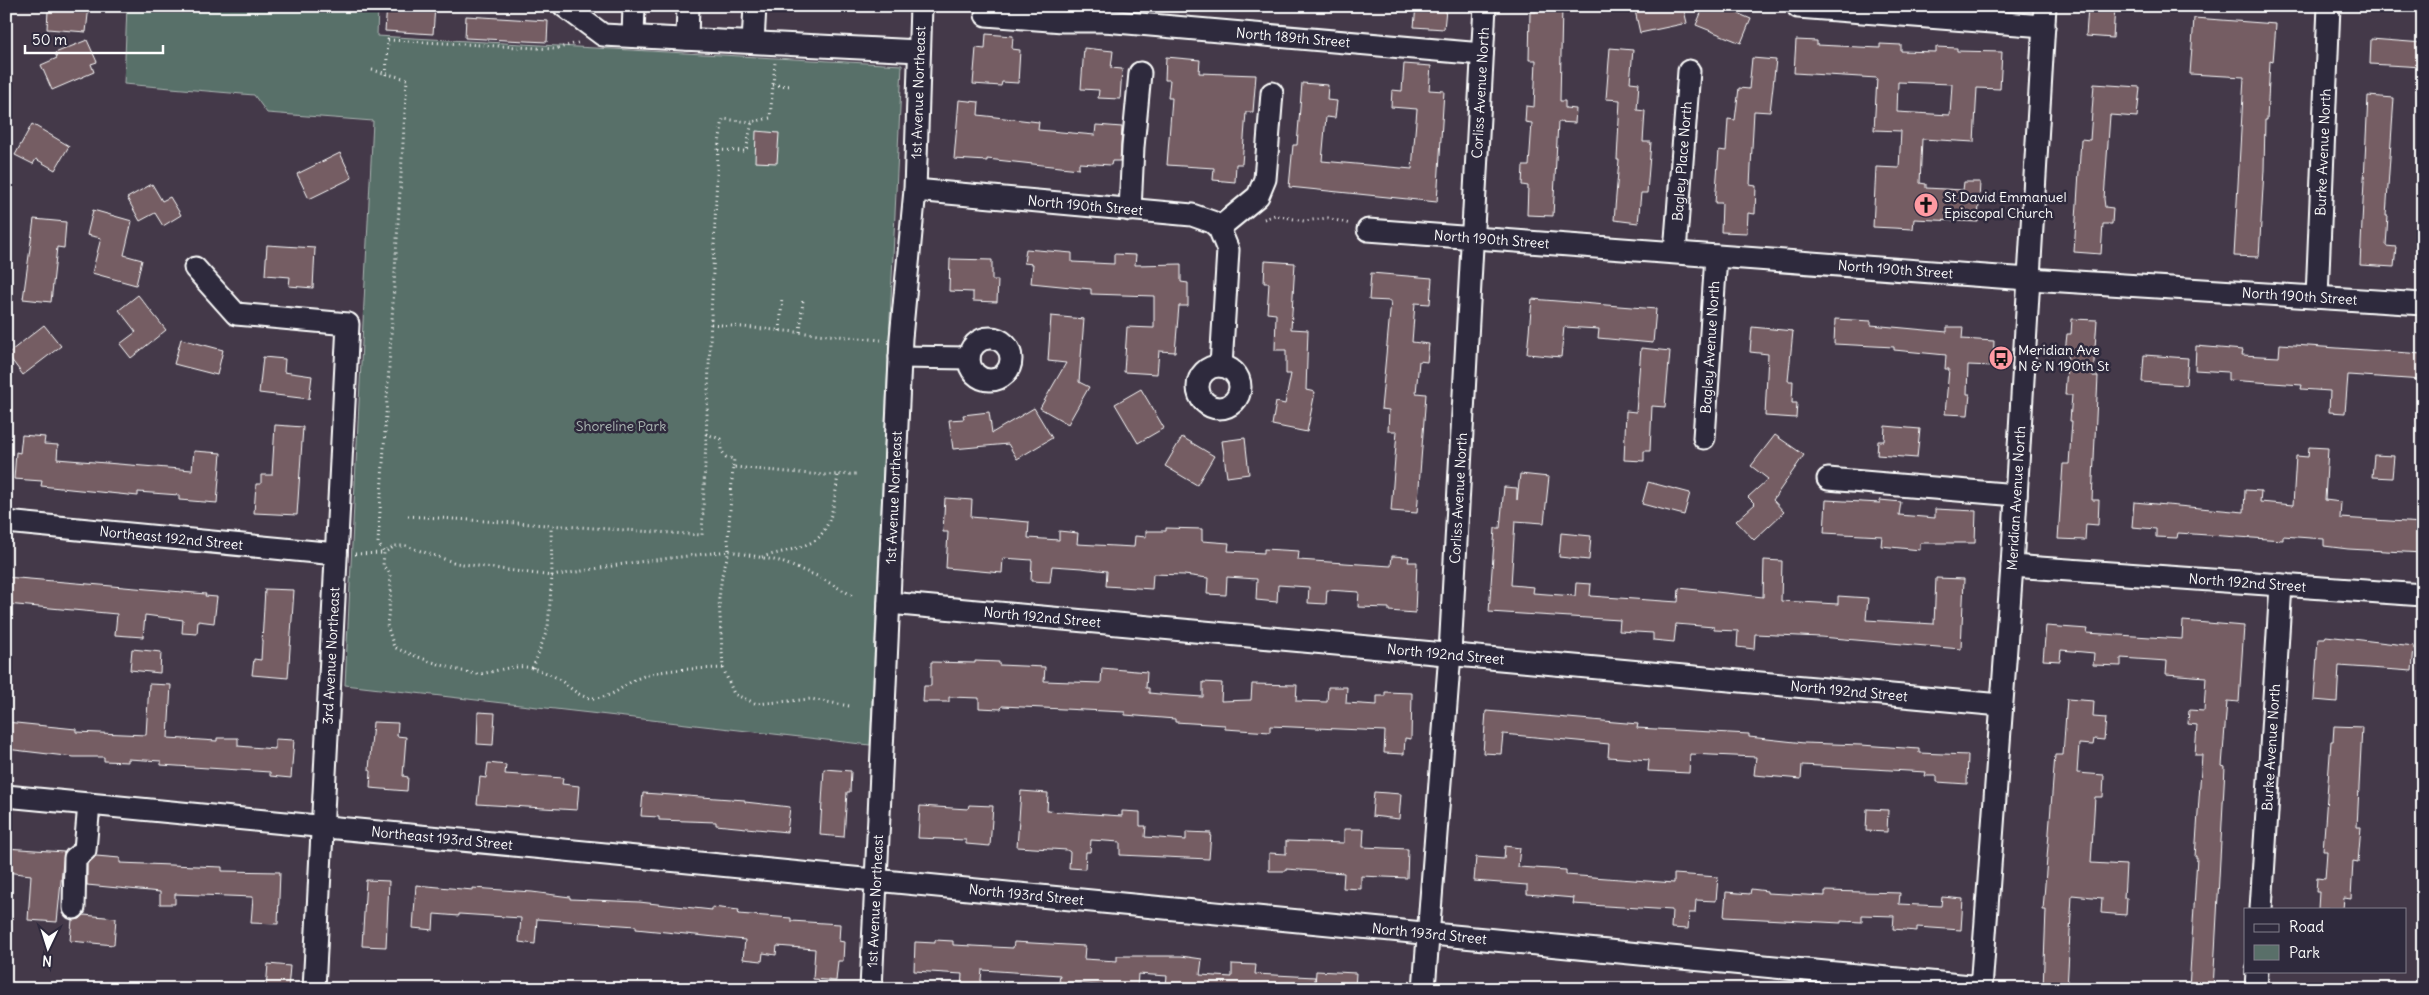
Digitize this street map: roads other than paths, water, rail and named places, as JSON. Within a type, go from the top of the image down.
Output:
[{"type":"street","points":[[564,6],[586,14],[603,35],[920,51]]},
{"type":"street","points":[[633,36],[634,6]]},
{"type":"street","points":[[687,39],[688,6]]},
{"type":"street","points":[[753,42],[755,6]]},
{"type":"street","name":"1st Avenue Northeast","points":[[871,989],[900,357],[915,190],[921,6]]},
{"type":"street","name":"Corliss Avenue North","points":[[1424,989],[1450,653],[1474,238],[1485,6]]},
{"type":"street","name":"Burke Avenue North","points":[[2317,298],[2330,6]]},
{"type":"street","points":[[1798,7],[2045,16]]},
{"type":"street","name":"North 189th Street","points":[[986,15],[1063,21],[1098,13],[1482,54]]},
{"type":"street","name":"Meridian Avenue North","points":[[1981,988],[2012,566],[2045,16]]},
{"type":"street","name":"Bagley Place North","points":[[1676,252],[1689,71]]},
{"type":"street","points":[[1130,210],[1140,72]]},
{"type":"street","points":[[1221,366],[1228,250],[1219,228],[1258,196],[1265,179],[1272,93]]},
{"type":"street","name":"North 190th Street","points":[[915,190],[1192,215],[1212,222],[1219,228]]},
{"type":"street","name":"North 190th Street","points":[[1368,230],[2029,280],[2423,304]]},
{"type":"street","name":"Bagley Avenue North","points":[[1704,438],[1716,256]]},
{"type":"street","name":"3rd Avenue Northeast","points":[[195,268],[236,314],[348,324],[314,989]]},
{"type":"street","points":[[900,357],[969,358]]},
{"type":"street","points":[[1828,479],[2016,495]]},
{"type":"street","name":"Northeast 192nd Street","points":[[6,522],[336,554]]},
{"type":"street","name":"North 192nd Street","points":[[2012,566],[2423,595]]},
{"type":"street","name":"Burke Avenue North","points":[[2261,908],[2281,585]]},
{"type":"street","name":"North 192nd Street","points":[[889,603],[2001,705]]},
{"type":"street","name":"Northeast 193rd Street","points":[[6,796],[877,878]]},
{"type":"street","points":[[74,908],[75,858],[85,850],[88,804]]},
{"type":"street","name":"North 193rd Street","points":[[877,878],[1981,988]]},
{"type":"street","points":[[2256,989],[2257,972]]},
{"type":"place","name":"St David Emmanuel Episcopal Church","points":[[1926,205]]},
{"type":"place","name":"Meridian Ave N & N 190th St","points":[[2001,358]]},
{"type":"park label","name":"Shoreline Park","points":[[621,426]]}]
